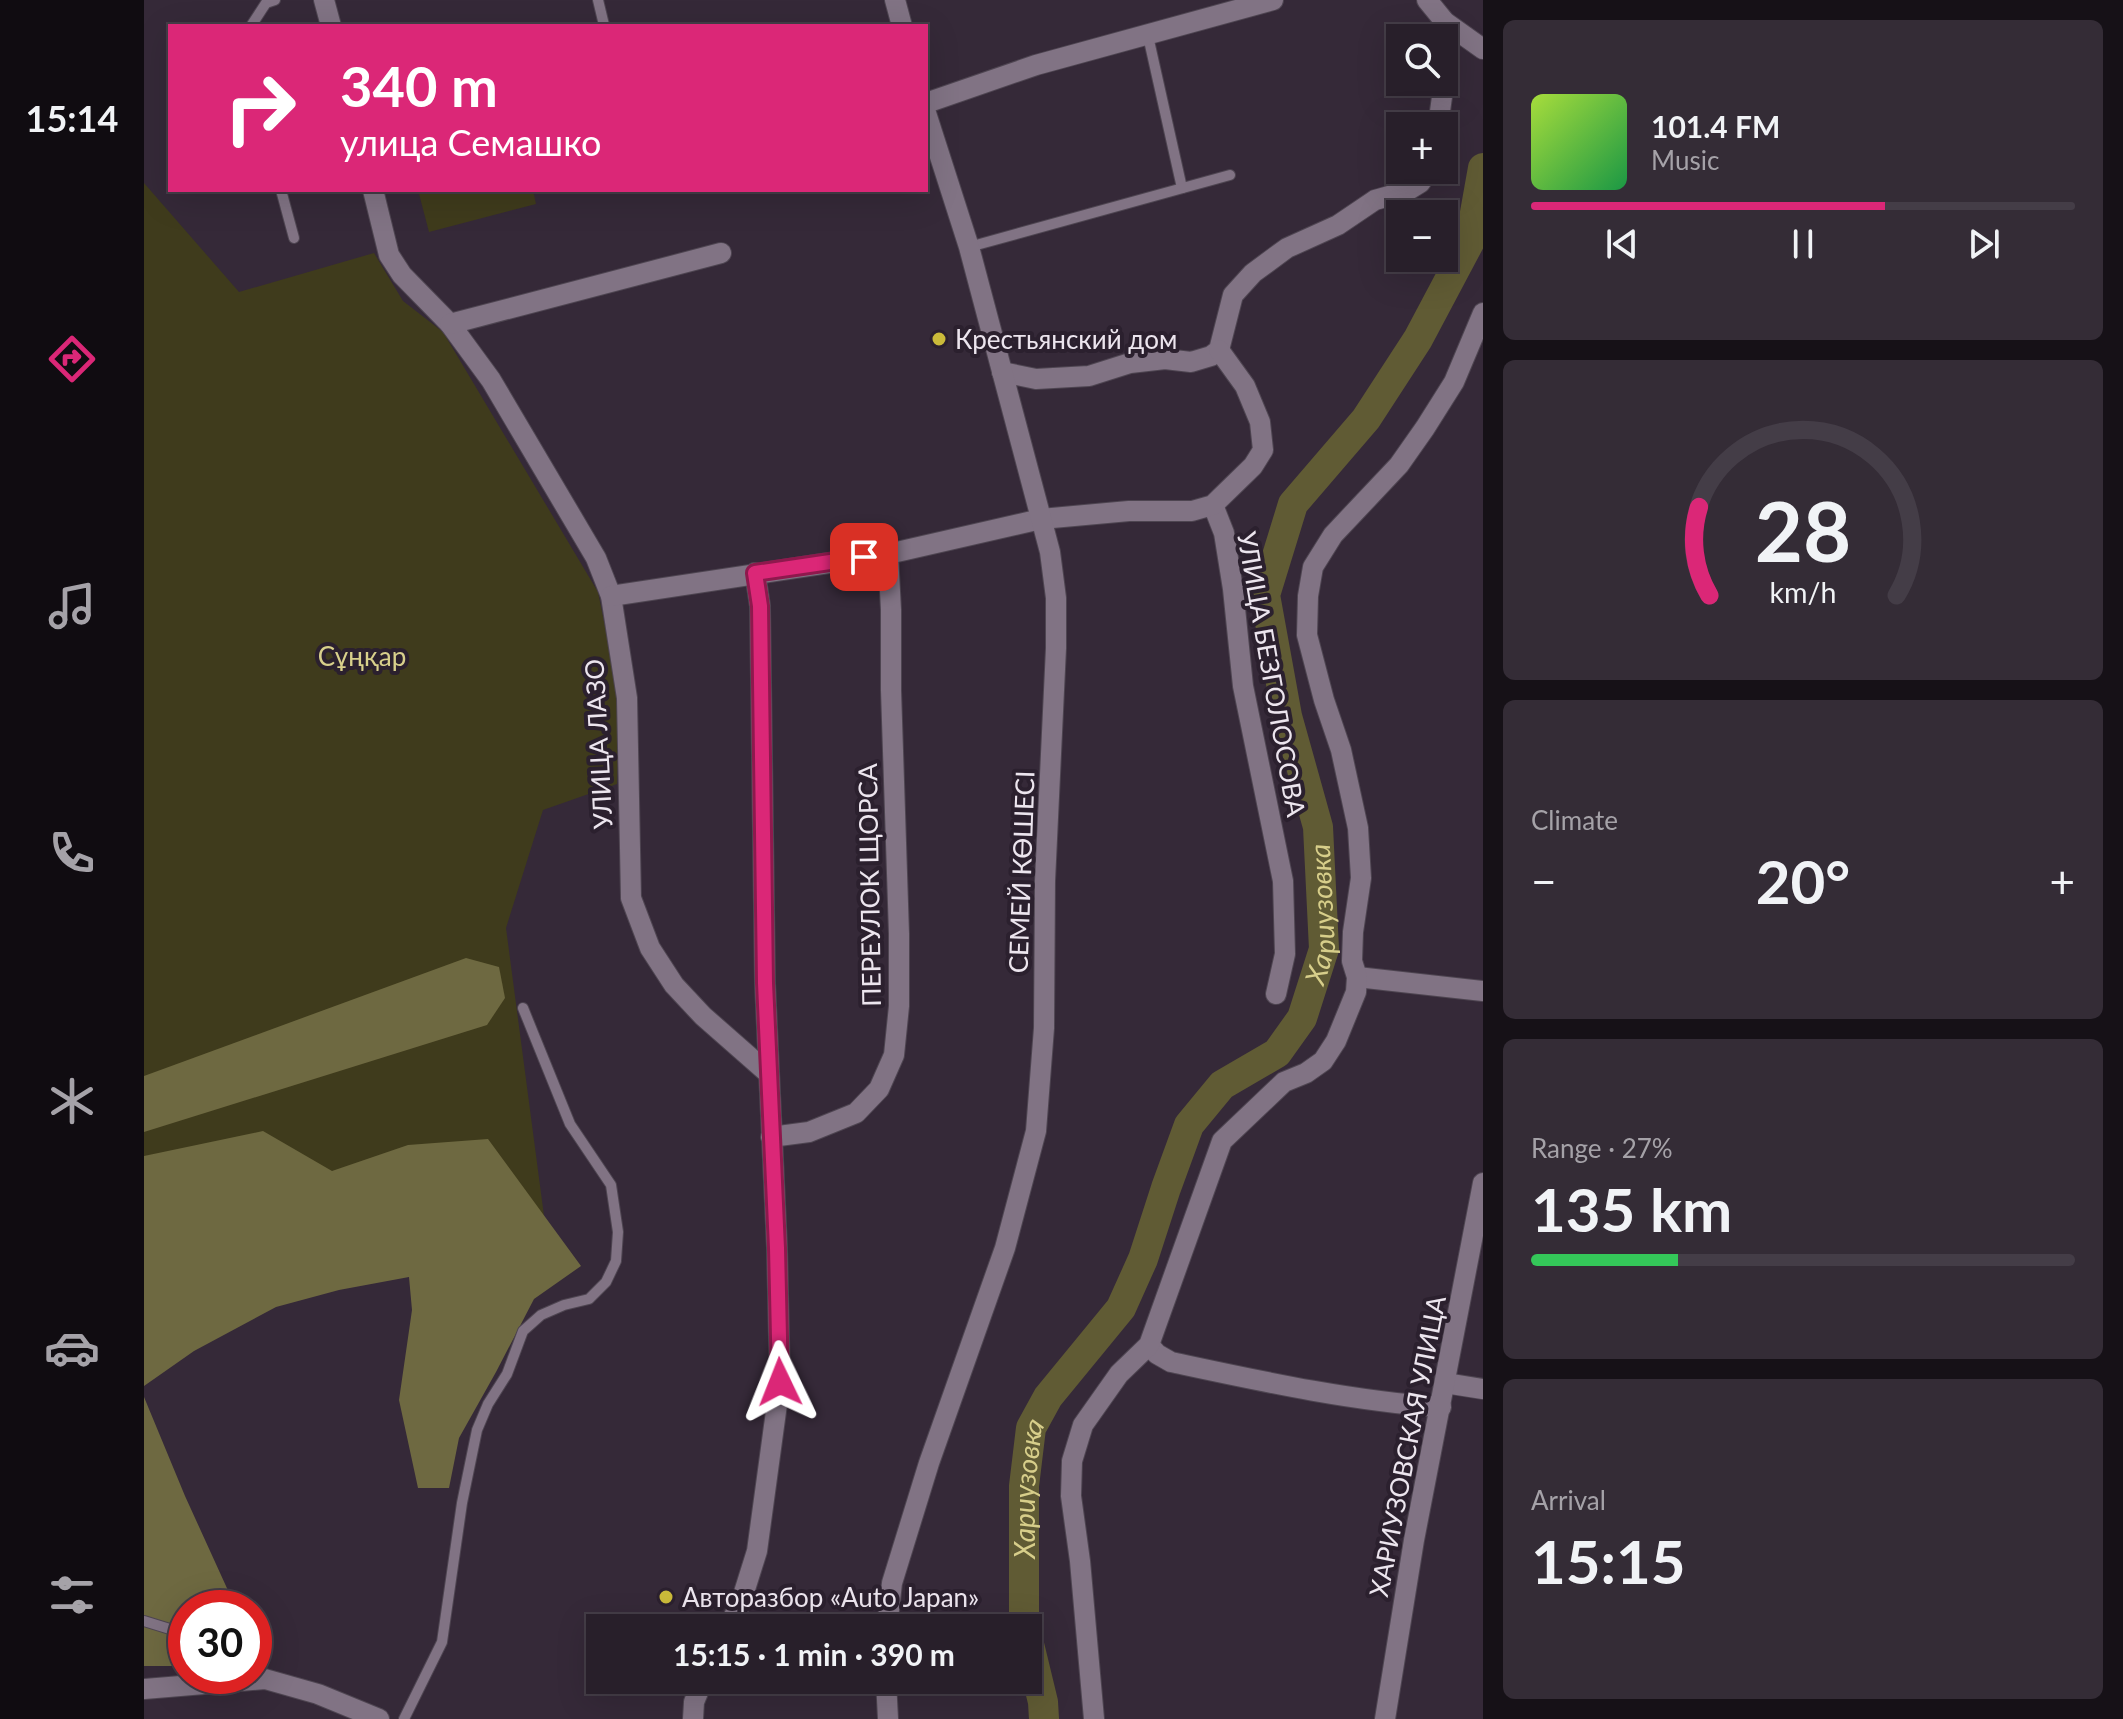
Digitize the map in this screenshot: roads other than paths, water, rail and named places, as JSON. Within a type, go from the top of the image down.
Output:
[{"type":"street","points":[[324,0],[330,24]]},
{"type":"street","points":[[895,0],[901,24]]},
{"type":"street","points":[[928,102],[1036,65],[1273,0]]},
{"type":"street","points":[[1427,0],[1445,22],[1483,49]]},
{"type":"street","name":"СЕМЕЙ КӨШЕСІ","points":[[889,1614],[892,1583],[929,1463],[1005,1248],[1036,1131],[1044,1028],[1045,881],[1056,648],[1056,598],[1050,552],[969,247],[928,119]]},
{"type":"street","points":[[1002,372],[1036,379],[1089,376],[1130,363],[1165,359],[1191,362],[1211,356],[1219,350],[1233,295],[1253,273],[1287,248],[1338,225],[1375,200],[1407,191],[1418,184]]},
{"type":"street","name":"УЛИЦА ЛАЗО","points":[[373,192],[389,255],[402,275],[450,324],[491,380],[596,558],[611,596],[627,698],[631,898],[650,948],[674,985],[703,1016],[769,1074]]},
{"type":"street","points":[[450,324],[721,253]]},
{"type":"street","points":[[1094,1719],[1071,1496],[1072,1461],[1083,1425],[1119,1374],[1149,1345],[1222,1141],[1284,1082],[1306,1073],[1323,1061],[1336,1041],[1356,992],[1357,977],[1352,961],[1361,878],[1358,828],[1341,750],[1307,635],[1308,596],[1313,567],[1333,535],[1399,465],[1425,428],[1454,382],[1483,313]]},
{"type":"street","name":"УЛИЦА БЕЗГОЛОСОВА","points":[[611,596],[888,554],[1041,519],[1129,511],[1192,511],[1213,505],[1253,466],[1263,450],[1260,422],[1245,386],[1219,350]]},
{"type":"street","name":"УЛИЦА БЕЗГОЛОСОВА","points":[[1213,505],[1224,533],[1243,686],[1283,881],[1285,954],[1276,994]]},
{"type":"street","name":"ПЕРЕУЛОК ЩОРСА","points":[[771,1137],[809,1132],[856,1113],[879,1089],[894,1055],[899,1006],[899,934],[888,554]]},
{"type":"street","points":[[735,1614],[757,1551],[780,1382],[765,983],[760,606],[755,573]]},
{"type":"street","points":[[1357,977],[1483,991]]},
{"type":"street","name":"ХАРИУЗОВСКАЯ УЛИЦА","points":[[1385,1719],[1414,1540],[1483,1183]]},
{"type":"street","points":[[1149,1345],[1171,1362],[1263,1382],[1398,1404],[1441,1407]]},
{"type":"street","points":[[1445,1383],[1483,1389]]},
{"type":"street","points":[[272,1679],[379,1719]]},
{"type":"street","points":[[144,1689],[168,1687]]},
{"type":"street","points":[[693,1719],[697,1694]]},
{"type":"street","points":[[887,1694],[888,1719]]},
{"type":"lane","points":[[252,24],[266,3],[275,0]]},
{"type":"lane","points":[[598,0],[604,24]]},
{"type":"lane","points":[[1148,36],[1182,188]]},
{"type":"lane","points":[[969,247],[1230,175]]},
{"type":"lane","points":[[282,192],[294,238]]},
{"type":"lane","points":[[404,1719],[442,1642],[462,1503],[477,1430],[488,1404],[507,1374],[523,1331],[541,1315],[589,1299],[606,1282],[616,1261],[618,1232],[611,1185],[570,1124],[523,1008]]},
{"type":"lane","points":[[144,1621],[168,1628]]},
{"type":"waterway","name":"Хариузовка","points":[[1024,1614],[1024,1486],[1031,1428],[1048,1397],[1121,1308],[1143,1259],[1189,1125],[1222,1085],[1277,1053],[1302,1018],[1324,949],[1318,827],[1287,716],[1265,595],[1293,504],[1366,419],[1418,339],[1470,241],[1483,168]]},
{"type":"waterway","name":"Хариузовка","points":[[1041,1694],[1044,1719]]},
{"type":"place","name":"Крестьянский дом","points":[[939,339]]},
{"type":"place","name":"Авторазбор «Auto Japan»","points":[[666,1597]]},
{"type":"park label","name":"Сұңқар","points":[[362,656]]}]
